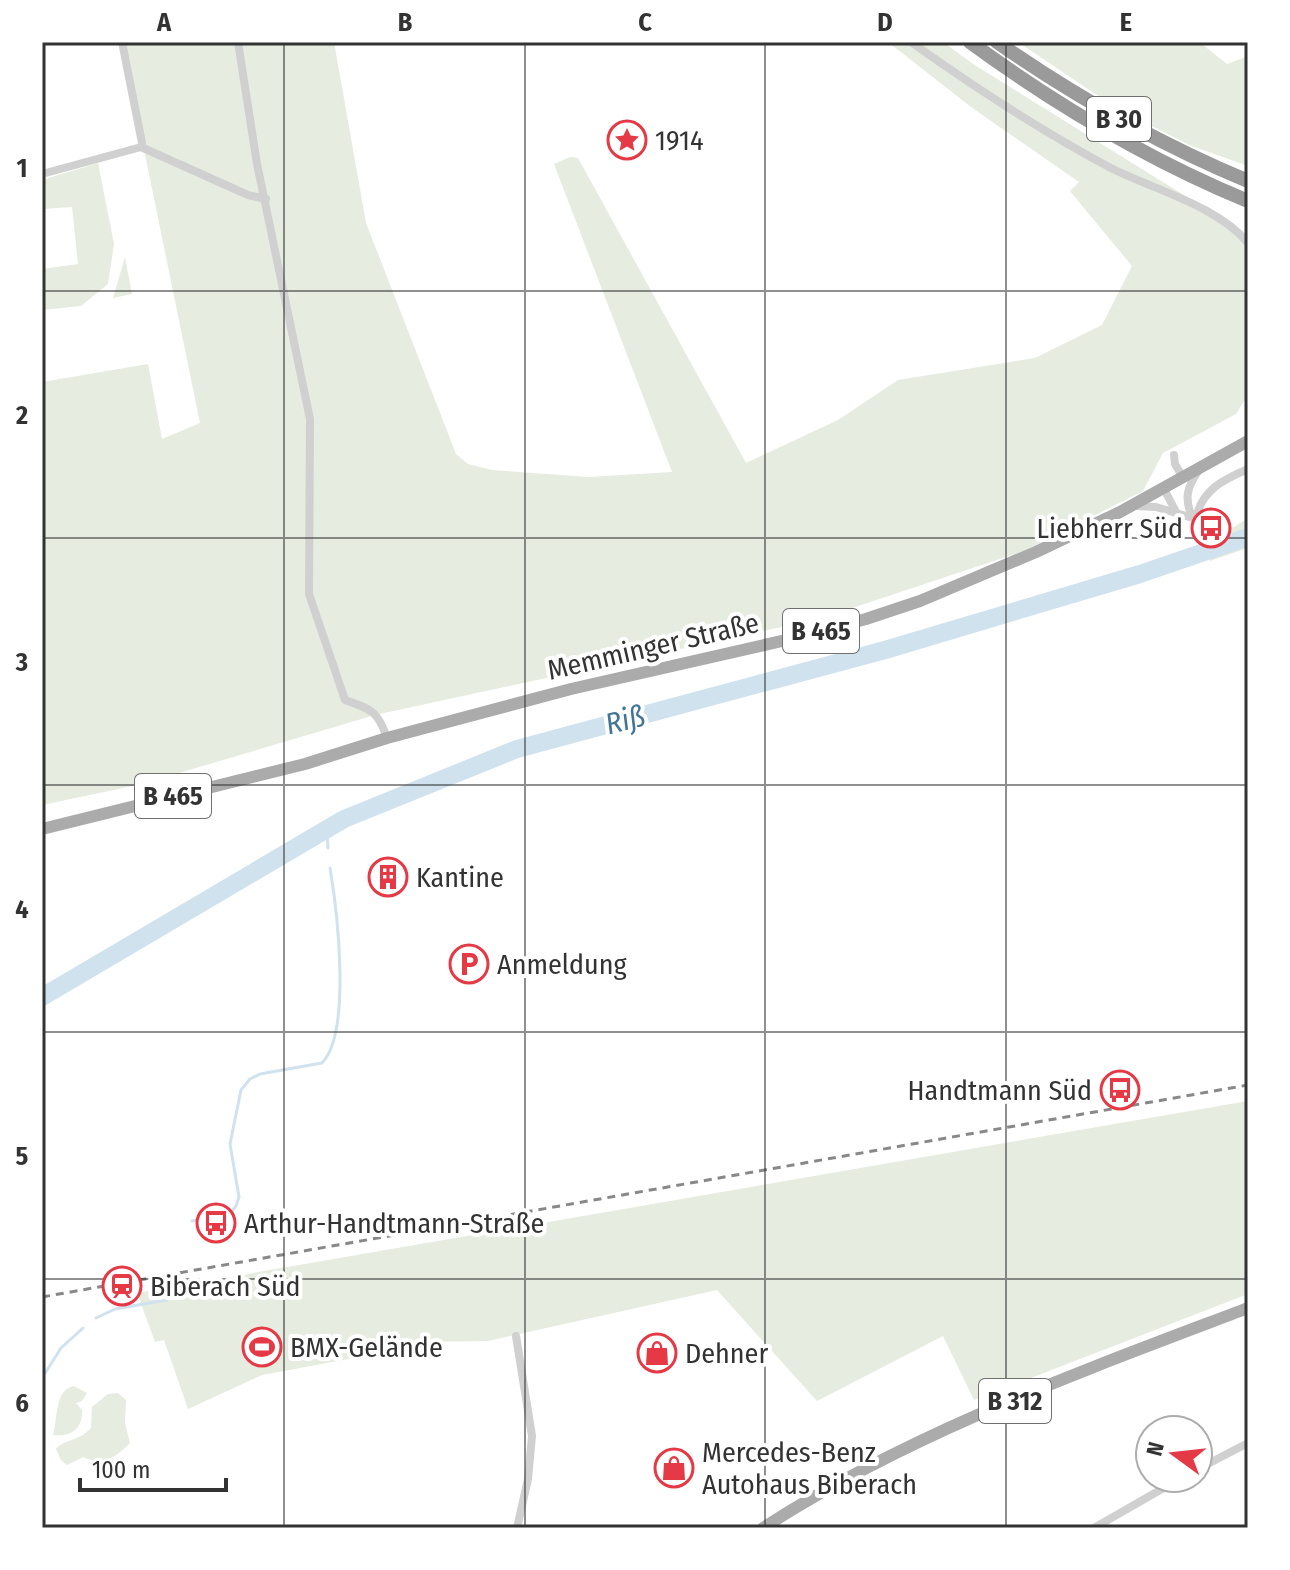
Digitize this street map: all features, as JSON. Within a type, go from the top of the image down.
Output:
[{"type":"highway","name":"B 30","points":[[970,42],[1034,87],[1113,135],[1248,201]]},
{"type":"highway","name":"B 30","points":[[997,42],[1094,105],[1182,152],[1248,181]]},
{"type":"main road","name":"Memminger Straße","points":[[42,829],[305,764],[387,738],[571,689],[866,619],[920,601],[1005,566],[1130,506],[1248,441]]},
{"type":"main road","name":"B 312","points":[[763,1528],[840,1482],[925,1439],[1119,1357],[1248,1308]]},
{"type":"street","points":[[122,42],[141,147]]},
{"type":"street","points":[[238,42],[257,164],[310,419],[309,594],[345,700],[370,708],[379,716],[387,738]]},
{"type":"street","points":[[911,42],[1017,114],[1109,167],[1213,215],[1239,232],[1248,243]]},
{"type":"street","points":[[42,174],[141,147],[248,195],[266,199]]},
{"type":"street","points":[[1174,455],[1182,476]]},
{"type":"street","points":[[1194,518],[1186,500],[1187,490],[1203,464]]},
{"type":"street","points":[[1194,518],[1199,503],[1212,488],[1248,469]]},
{"type":"street","points":[[1163,487],[1177,512]]},
{"type":"street","points":[[1130,506],[1156,507],[1194,518]]},
{"type":"street","points":[[516,1336],[532,1436],[528,1479],[517,1528]]},
{"type":"street","points":[[1214,1461],[1248,1443]]},
{"type":"street","points":[[1094,1528],[1153,1494]]},
{"type":"shaded area","points":[[122,42],[334,42],[366,223],[456,454],[468,464],[492,470],[589,477],[672,472],[554,164],[570,157],[578,158],[746,463],[838,420],[898,380],[1035,358],[1102,325],[1132,266],[1070,191],[1079,182],[971,107],[888,42],[943,42],[973,64],[1195,202],[1245,243],[1248,248],[1248,395],[1236,414],[1163,453],[1143,491],[1024,551],[819,619],[375,715],[142,784],[42,805],[42,382],[148,364],[162,439],[200,423]]},
{"type":"shaded area","points":[[1018,42],[1199,42],[1227,64],[1248,56],[1248,166],[1192,146],[1116,108]]},
{"type":"shaded area","points":[[98,163],[114,244],[108,284],[81,306],[42,310],[42,269],[78,264],[72,207],[42,209],[42,180]]},
{"type":"shaded area","points":[[125,257],[132,294],[113,298]]},
{"type":"shaded area","points":[[1248,518],[1248,548],[1210,561],[1201,533],[1234,527]]},
{"type":"shaded area","points":[[1248,1101],[1248,1294],[974,1400],[943,1336],[817,1401],[717,1290],[488,1341],[356,1343],[359,1357],[262,1375],[188,1409],[164,1340],[155,1342],[137,1293]]},
{"type":"shaded area","points":[[74,1386],[87,1393],[82,1401],[76,1403],[82,1410],[78,1427],[65,1435],[53,1435],[60,1399]]},
{"type":"shaded area","points":[[118,1393],[126,1400],[125,1423],[130,1443],[109,1459],[97,1461],[83,1457],[67,1465],[56,1449],[91,1428],[92,1407],[108,1394]]},
{"type":"waterway","name":"Riß","points":[[42,997],[344,819],[517,749],[885,650],[1140,574],[1248,537]]},
{"type":"waterway","points":[[327,829],[328,848]]},
{"type":"waterway","points":[[192,1221],[231,1212],[236,1206],[239,1197],[230,1144],[241,1090],[250,1079],[260,1074],[322,1063],[331,1047],[337,1025],[340,969],[330,868]]},
{"type":"waterway","points":[[96,1318],[115,1309],[167,1300]]},
{"type":"waterway","points":[[42,1378],[61,1348],[83,1328]]},
{"type":"railway","points":[[42,1297],[1248,1085]]},
{"type":"place","name":"1914","points":[[627,140]]},
{"type":"place","name":"Liebherr Süd","points":[[1211,528]]},
{"type":"place","name":"Kantine","points":[[388,877]]},
{"type":"place","name":"Anmeldung","points":[[469,964]]},
{"type":"place","name":"Handtmann Süd","points":[[1120,1090]]},
{"type":"place","name":"Arthur-Handtmann-Straße","points":[[216,1223]]},
{"type":"place","name":"Biberach Süd","points":[[122,1286]]},
{"type":"place","name":"BMX-Gelände","points":[[262,1347]]},
{"type":"place","name":"Dehner","points":[[657,1353]]},
{"type":"place","name":"Mercedes-Benz Autohaus Biberach","points":[[674,1468]]}]
